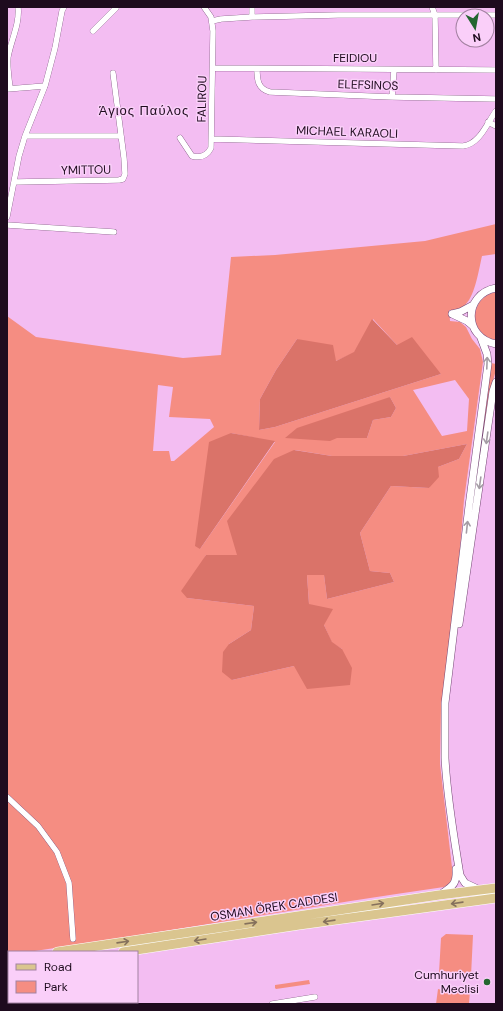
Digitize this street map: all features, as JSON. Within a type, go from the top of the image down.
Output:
[{"type":"main road","name":"OSMAN ÖREK CADDESI","points":[[63,951],[439,895],[496,888]]},
{"type":"main road","name":"OSMAN ÖREK CADDESI","points":[[130,951],[299,925],[496,898]]},
{"type":"street","points":[[18,7],[17,24],[9,52],[8,88],[45,86]]},
{"type":"street","points":[[7,217],[19,156],[25,136],[45,86],[64,7]]},
{"type":"street","name":"FALIROU","points":[[180,138],[192,156],[203,156],[208,153],[211,148],[213,31],[212,21],[204,7]]},
{"type":"street","points":[[252,7],[252,17]]},
{"type":"street","points":[[432,7],[435,15],[436,70]]},
{"type":"street","points":[[93,31],[115,8]]},
{"type":"street","points":[[212,21],[252,17],[455,15]]},
{"type":"street","name":"FEIDIOU","points":[[213,68],[496,70]]},
{"type":"street","name":"ELEFSINOS","points":[[257,69],[259,84],[263,90],[270,92],[392,97],[496,99]]},
{"type":"street","points":[[392,97],[394,70]]},
{"type":"street","name":"YMITTOU","points":[[15,182],[123,179],[125,174],[113,73]]},
{"type":"street","points":[[496,110],[488,122],[496,126]]},
{"type":"street","name":"MICHAEL KARAOLI","points":[[212,139],[463,146],[473,143],[488,122]]},
{"type":"street","points":[[25,136],[121,136]]},
{"type":"street","points":[[7,225],[114,232]]},
{"type":"street","points":[[473,326],[471,314],[474,305],[482,294],[496,288]]},
{"type":"street","points":[[439,895],[454,884],[457,876],[445,759],[446,703],[488,364],[487,354],[481,338],[473,326],[467,321],[452,314],[466,310],[474,305]]},
{"type":"street","points":[[481,338],[496,344]]},
{"type":"street","points":[[445,721],[493,391],[496,382]]},
{"type":"street","points":[[7,797],[38,826],[57,852],[69,883],[73,939]]},
{"type":"street","points":[[452,825],[460,875],[465,883],[480,890]]},
{"type":"street","points":[[272,1004],[315,997]]},
{"type":"green space","points":[[496,224],[496,254],[482,256],[476,282],[469,300],[460,308],[449,310],[450,321],[460,322],[466,327],[472,339],[480,349],[483,362],[464,500],[460,550],[441,709],[440,764],[453,876],[450,883],[444,887],[34,951],[8,951],[7,955],[7,316],[36,337],[183,358],[221,355],[231,257],[275,255],[425,241]],"holes":[[[373,319],[397,345],[441,374],[275,427],[259,430],[260,399],[276,370],[297,339],[336,361],[354,353]],[[455,380],[469,399],[467,431],[442,436],[413,390]],[[158,385],[173,387],[169,417],[210,419],[214,427],[174,461],[171,461],[169,451],[153,451]],[[390,397],[396,408],[391,417],[373,420],[367,438],[337,438]],[[231,433],[275,442],[200,549]],[[467,444],[459,459],[438,467],[429,488],[391,486],[360,533],[370,571],[390,573],[394,582],[327,599],[324,575],[307,575],[309,604],[324,625],[332,643],[342,649],[294,666],[232,680],[229,644],[251,630],[254,606],[187,598],[206,555],[237,555],[295,450],[332,456],[403,456]]]},
{"type":"green space","points":[[496,292],[496,340],[487,337],[480,331],[476,324],[475,316],[476,309],[480,301]]},
{"type":"green space","points":[[491,363],[496,364],[496,370],[491,388],[458,608]]},
{"type":"green space","points":[[446,934],[473,935],[471,976],[469,976],[469,974],[443,971],[443,973],[439,973],[441,938]]},
{"type":"green space","points":[[309,980],[310,984],[275,988],[275,985]]},
{"type":"green space","points":[[7,981],[8,1003],[87,1003],[87,1004],[7,1004]]},
{"type":"green space","points":[[438,989],[468,992],[468,990],[470,990],[469,1004],[436,1004]]},
{"type":"shaded area","points":[[372,319],[397,345],[412,337],[441,374],[275,427],[259,430],[260,399],[276,370],[297,339],[333,345],[336,361],[354,352]]},
{"type":"shaded area","points":[[390,397],[396,408],[391,417],[373,420],[367,438],[337,438],[330,441],[285,438],[297,428]]},
{"type":"shaded area","points":[[231,433],[275,441],[200,549],[195,546],[209,442]]},
{"type":"shaded area","points":[[467,444],[459,459],[438,467],[439,477],[429,488],[391,486],[360,533],[370,571],[390,573],[394,582],[327,599],[324,575],[307,575],[309,604],[333,609],[324,625],[332,642],[342,649],[352,668],[350,685],[307,689],[294,666],[232,680],[222,672],[223,652],[229,644],[251,630],[254,606],[187,598],[181,591],[206,555],[237,555],[227,521],[274,459],[294,450],[332,456],[403,456]]},
{"type":"shaded area","points":[[126,1003],[126,1004],[68,1004]]},
{"type":"place","name":"Cumhuriyet Meclisi","points":[[487,982]]},
{"type":"district","name":"Άγιος Παύλος","points":[[144,110]]}]
